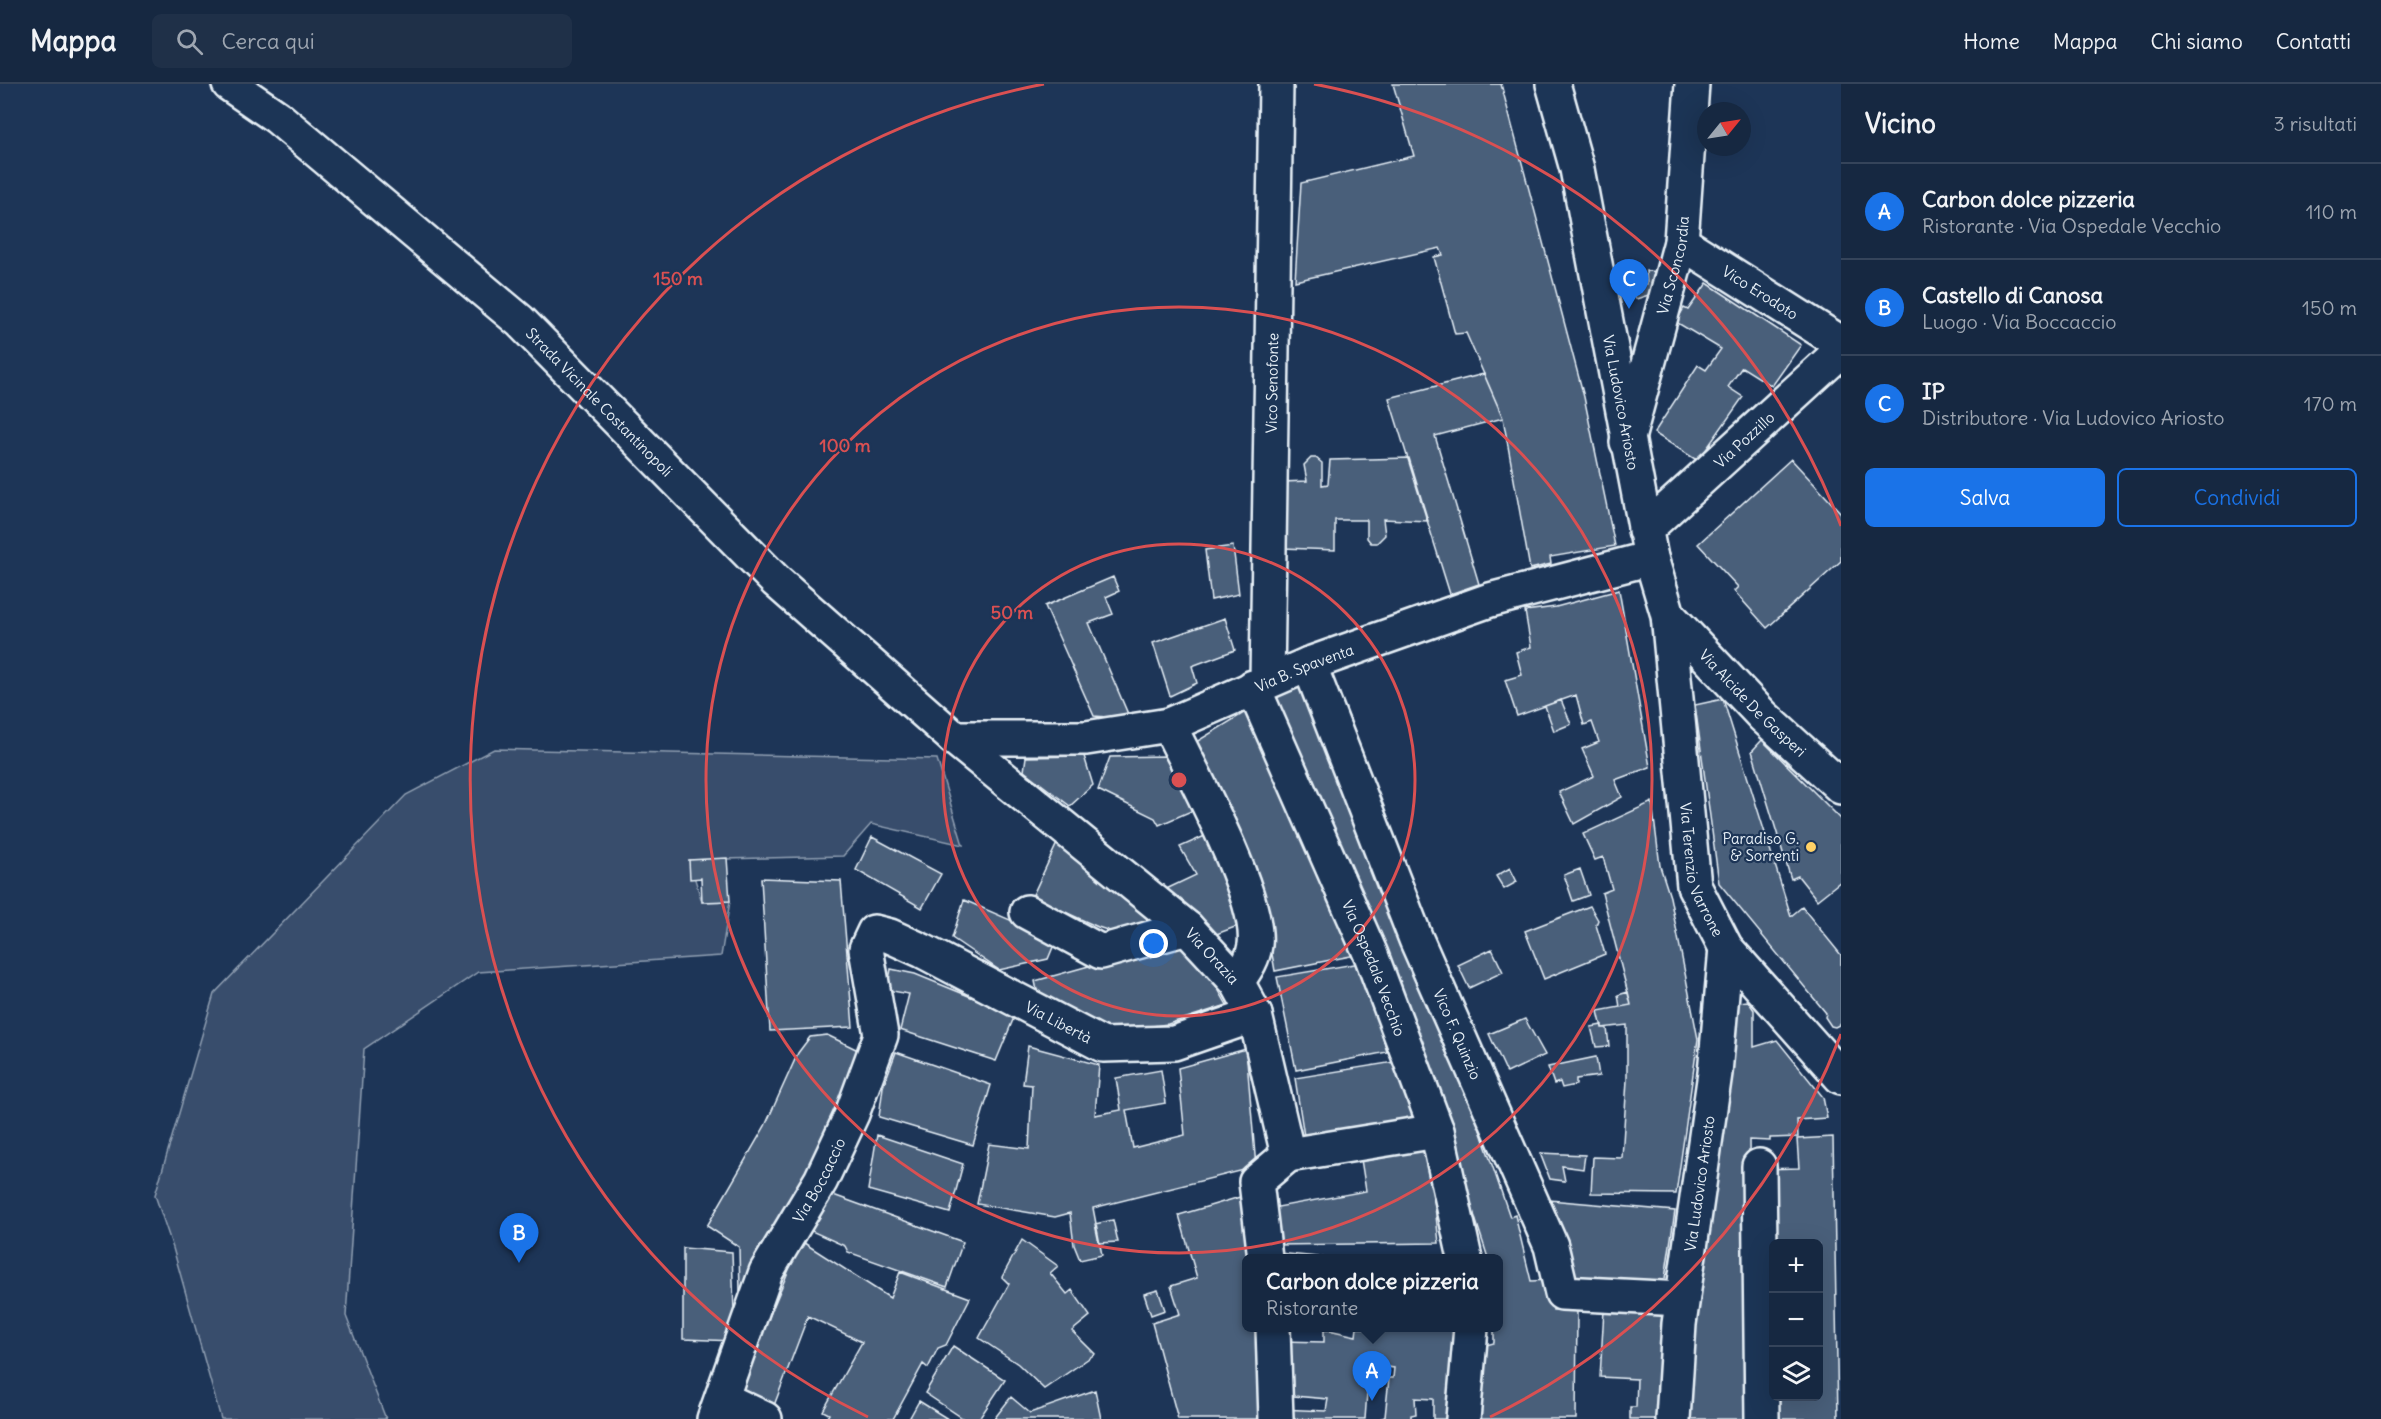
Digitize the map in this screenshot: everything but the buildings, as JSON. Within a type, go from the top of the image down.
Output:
[{"type":"street","name":"Strada Vicinale Costantinopoli","points":[[229,84],[277,117],[520,321],[776,581],[954,738]]},
{"type":"street","name":"Vico Senofonte","points":[[1260,684],[1276,84]]},
{"type":"street","name":"Via Ludovico Ariosto","points":[[1553,84],[1577,169],[1627,442],[1648,544],[1668,615]]},
{"type":"street","name":"Via Sconcordia","points":[[1627,442],[1681,242],[1692,84]]},
{"type":"street","name":"Vico Erodoto","points":[[1681,242],[1841,343]]},
{"type":"street","name":"Via Pozzillo","points":[[1648,544],[1841,351]]},
{"type":"street","name":"Via B. Spaventa","points":[[954,738],[1086,738],[1169,725],[1309,664],[1648,544]]},
{"type":"street","name":"Via Alcide De Gasperi","points":[[1668,615],[1763,716],[1817,762],[1841,787]]},
{"type":"street","name":"Via Terenzio Varrone","points":[[1668,615],[1694,886],[1726,948],[1841,1077]]},
{"type":"street","name":"Vico F. Quinzio","points":[[1309,664],[1416,939],[1551,1246],[1562,1293],[1682,1299]]},
{"type":"street","name":"Via Ospedale Vecchio","points":[[1260,684],[1371,955],[1437,1131],[1464,1254]]},
{"type":"street","points":[[1169,725],[1228,846],[1254,920],[1255,944],[1252,959],[1237,982]]},
{"type":"street","name":"Via Orazia","points":[[954,738],[1187,928],[1237,982],[1255,1015],[1288,1155]]},
{"type":"street","points":[[1027,912],[1101,952],[1187,928]]},
{"type":"street","name":"Via Libertà","points":[[874,932],[890,936],[923,951],[1103,1045],[1174,1043],[1255,1015]]},
{"type":"street","name":"Via Boccaccio","points":[[718,1409],[766,1272],[821,1180],[852,1114],[881,1035],[866,949],[874,932]]},
{"type":"street","name":"Via Ludovico Ariosto","points":[[1673,1419],[1682,1299],[1715,1073],[1726,948]]},
{"type":"street","points":[[1265,1254],[1256,1182],[1288,1155],[1437,1131]]},
{"type":"street","points":[[1759,1166],[1762,1419]]},
{"type":"street","points":[[1273,1332],[1276,1419]]},
{"type":"street","points":[[1463,1419],[1471,1332]]},
{"type":"street","points":[[718,1409],[765,1419]]},
{"type":"shaded area","points":[[494,749],[937,759],[963,845],[871,824],[843,856],[689,860],[702,902],[730,901],[721,956],[478,972],[364,1049],[346,1316],[386,1419],[221,1419],[173,1248],[155,1195],[214,994],[406,795]]},
{"type":"place","name":"IP","points":[[1629,309]]},
{"type":"place","name":"Paradiso G. & Sorrenti","points":[[1811,847]]},
{"type":"place","name":"Castello di Canosa","points":[[519,1263]]},
{"type":"place","name":"Carbon dolce pizzeria","points":[[1372,1401]]}]
